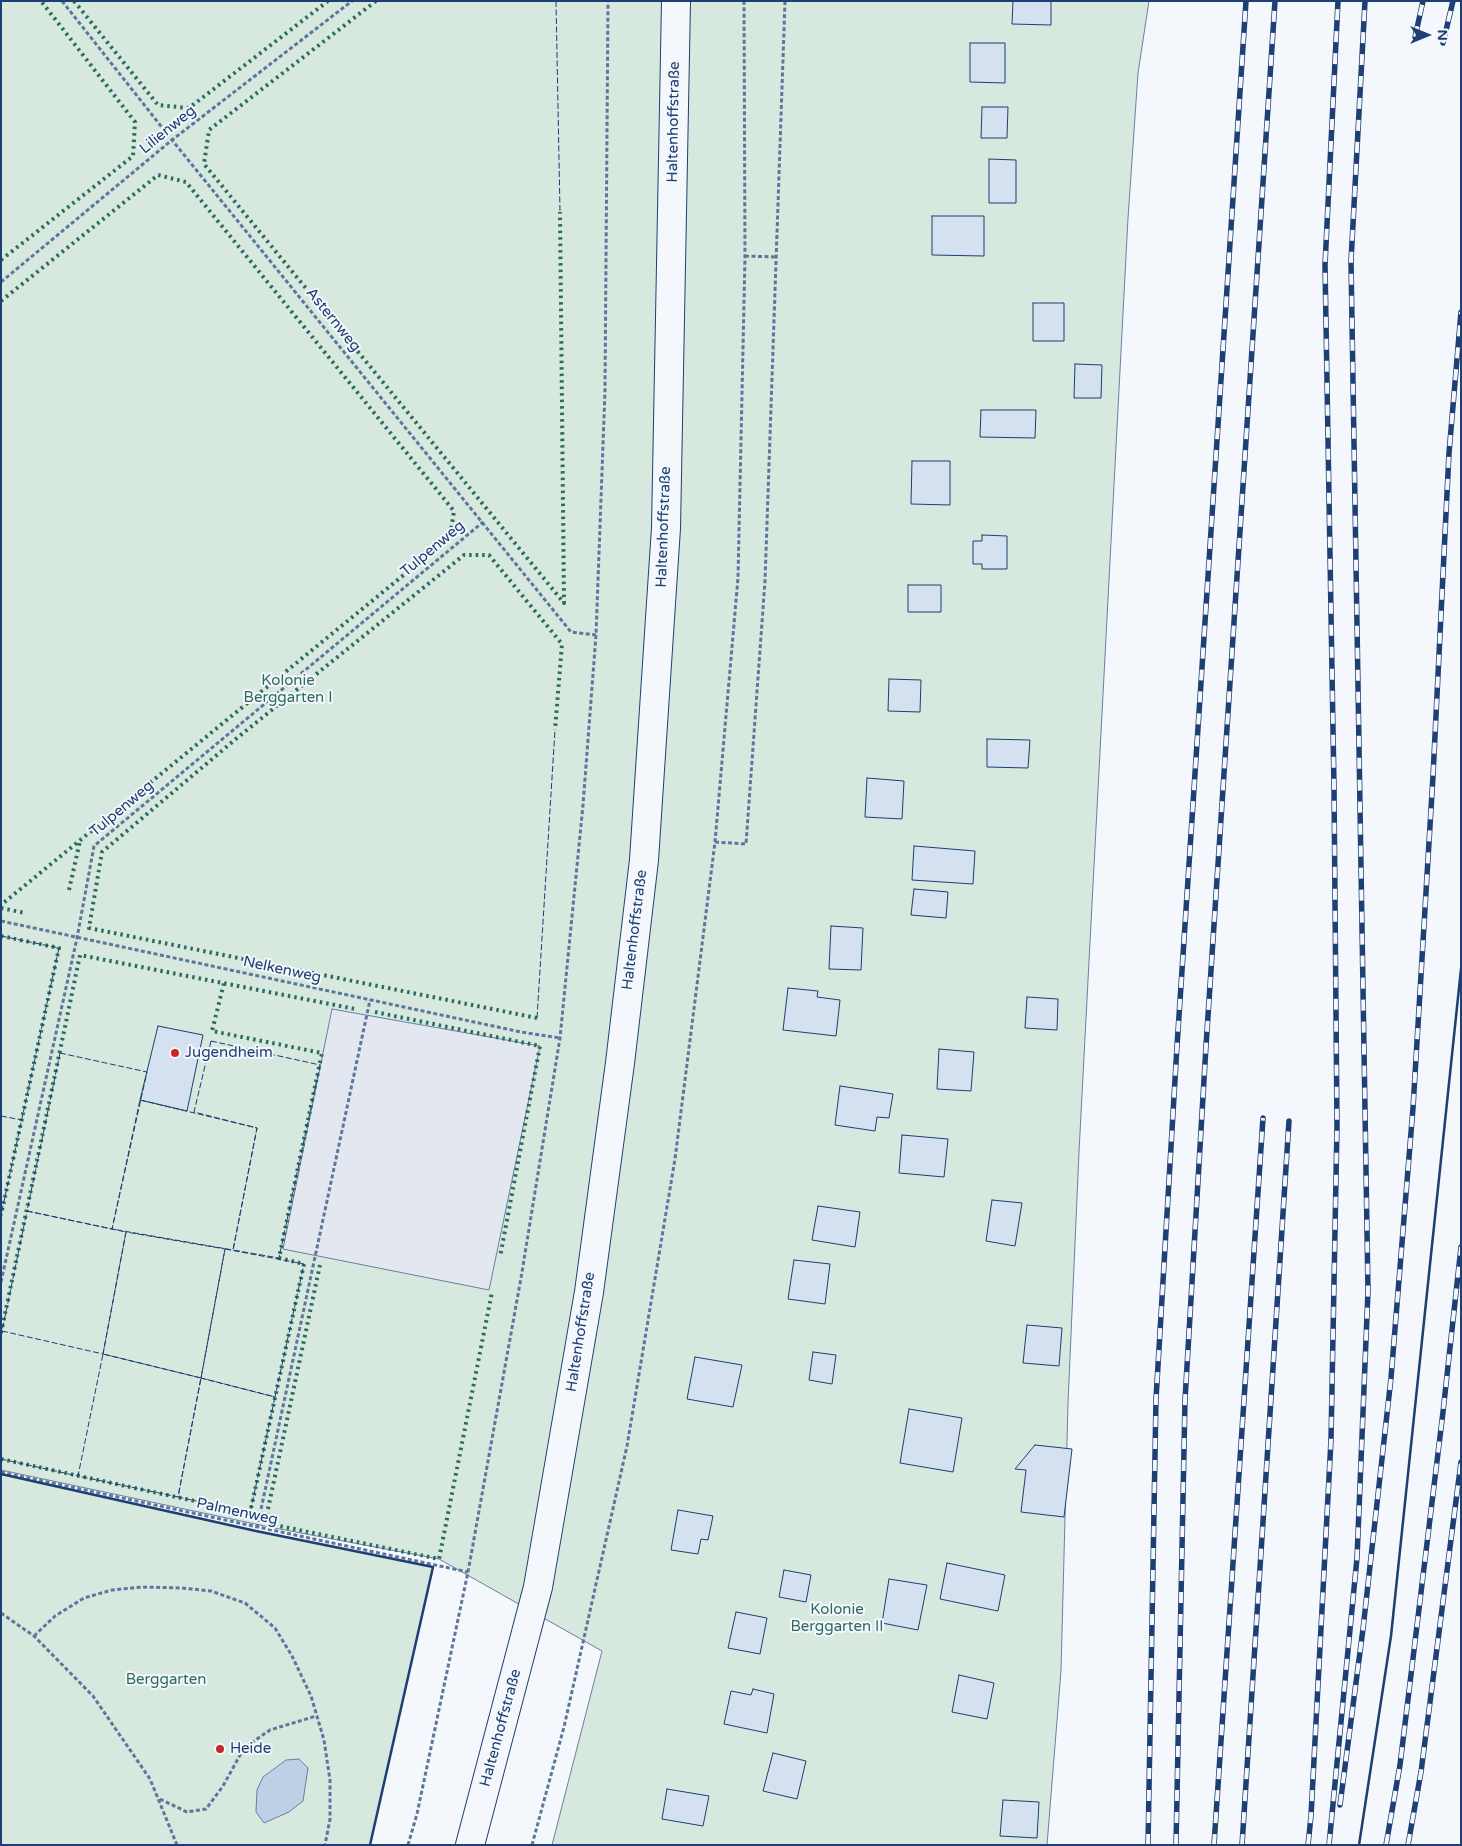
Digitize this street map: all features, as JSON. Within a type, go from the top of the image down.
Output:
[{"type":"street","name":"Haltenhoffstraße","points":[[470,1845],[538,1587],[589,1292],[620,1063],[644,860],[666,528],[676,1]]},
{"type":"path","name":"Asternweg","points":[[62,1],[172,140],[571,632],[596,636]]},
{"type":"path","name":"Lilienweg","points":[[1,282],[172,140],[352,1]]},
{"type":"path","points":[[408,1845],[417,1814],[468,1572],[521,1278],[560,1038],[583,805],[596,636],[605,390],[608,1]]},
{"type":"path","points":[[532,1845],[564,1727],[627,1446],[675,1159],[715,842],[738,578],[745,256],[744,1]]},
{"type":"path","points":[[715,842],[746,844],[765,581],[785,1]]},
{"type":"path","points":[[745,256],[777,257]]},
{"type":"path","name":"Tulpenweg","points":[[1,1282],[77,938],[94,846],[483,522]]},
{"type":"path","name":"Nelkenweg","points":[[1,921],[521,1032],[560,1038]]},
{"type":"path","points":[[257,1528],[370,1000]]},
{"type":"path","name":"Palmenweg","points":[[1,1472],[468,1572]]},
{"type":"path","points":[[34,1636],[55,1616],[84,1598],[112,1590],[142,1587],[182,1588],[211,1591],[245,1603],[275,1628],[292,1656],[310,1696],[324,1740],[330,1780],[330,1819],[325,1845]]},
{"type":"path","points":[[1,1612],[34,1636],[93,1696],[150,1779],[178,1845]]},
{"type":"path","points":[[160,1799],[188,1812],[206,1809],[223,1786],[244,1748],[270,1730],[316,1716]]},
{"type":"green space","points":[[1,1],[1149,1],[1138,73],[1128,218],[1079,1152],[1068,1403],[1061,1671],[1047,1845],[552,1845],[602,1651],[439,1559],[269,1527],[1,1470]]},
{"type":"green space","name":"Berggarten","points":[[1,1474],[256,1531],[433,1567],[370,1845],[1,1845]]},
{"type":"shaded area","points":[[332,1009],[540,1046],[489,1290],[283,1249]]},
{"type":"water","points":[[299,1759],[308,1768],[303,1801],[289,1812],[264,1823],[256,1812],[257,1790],[263,1777],[286,1760]]},
{"type":"building","points":[[1013,1],[1051,1],[1051,25],[1012,24]]},
{"type":"building","points":[[970,43],[1005,43],[1005,83],[970,82]]},
{"type":"building","points":[[982,107],[1008,107],[1007,138],[981,138]]},
{"type":"building","points":[[989,159],[1016,160],[1016,203],[989,203]]},
{"type":"building","points":[[932,216],[984,216],[984,256],[932,255]]},
{"type":"building","points":[[1033,303],[1064,303],[1064,341],[1033,341]]},
{"type":"building","points":[[1075,364],[1102,365],[1101,398],[1074,398]]},
{"type":"building","points":[[981,410],[1036,410],[1035,438],[980,437]]},
{"type":"building","points":[[912,461],[950,461],[950,505],[911,504]]},
{"type":"building","points":[[982,535],[1007,536],[1007,569],[982,569],[982,564],[973,564],[973,541],[982,541]]},
{"type":"building","points":[[908,585],[941,585],[941,612],[908,612]]},
{"type":"building","points":[[889,679],[921,680],[920,712],[888,711]]},
{"type":"building","points":[[987,739],[1030,740],[1028,768],[987,767]]},
{"type":"building","points":[[867,778],[904,781],[902,819],[865,817]]},
{"type":"building","points":[[914,846],[975,851],[973,884],[912,880]]},
{"type":"building","points":[[914,889],[948,892],[946,918],[911,915]]},
{"type":"building","points":[[831,926],[863,928],[861,970],[829,969]]},
{"type":"building","points":[[788,988],[818,991],[817,997],[840,1000],[836,1036],[783,1030]]},
{"type":"building","points":[[1027,997],[1058,999],[1057,1030],[1025,1028]]},
{"type":"building","name":"Jugendheim","points":[[158,1026],[203,1035],[187,1111],[140,1100]]},
{"type":"building","points":[[939,1049],[974,1052],[971,1091],[937,1089]]},
{"type":"building","points":[[840,1086],[893,1094],[889,1118],[877,1117],[875,1131],[835,1125]]},
{"type":"building","points":[[902,1135],[948,1139],[944,1177],[899,1173]]},
{"type":"building","points":[[992,1200],[1022,1203],[1015,1246],[986,1241]]},
{"type":"building","points":[[818,1206],[860,1212],[855,1247],[812,1240]]},
{"type":"building","points":[[794,1260],[830,1264],[825,1304],[788,1299]]},
{"type":"building","points":[[1027,1325],[1062,1328],[1059,1366],[1023,1363]]},
{"type":"building","points":[[813,1352],[836,1355],[832,1384],[809,1380]]},
{"type":"building","points":[[695,1357],[742,1365],[733,1407],[687,1399]]},
{"type":"building","points":[[909,1409],[962,1418],[953,1472],[900,1463]]},
{"type":"building","points":[[1035,1445],[1072,1449],[1064,1517],[1021,1512],[1026,1470],[1015,1469]]},
{"type":"building","points":[[678,1510],[713,1516],[708,1540],[701,1539],[698,1554],[671,1550]]},
{"type":"building","points":[[947,1563],[1005,1575],[998,1611],[940,1599]]},
{"type":"building","points":[[784,1570],[811,1575],[806,1602],[779,1597]]},
{"type":"building","points":[[889,1579],[927,1585],[918,1630],[882,1623]]},
{"type":"building","points":[[736,1612],[767,1618],[760,1654],[728,1648]]},
{"type":"building","points":[[959,1675],[994,1683],[987,1719],[952,1712]]},
{"type":"building","points":[[753,1689],[774,1694],[767,1733],[724,1724],[731,1691],[751,1695]]},
{"type":"building","points":[[773,1753],[806,1761],[797,1799],[763,1791]]},
{"type":"building","points":[[667,1789],[709,1796],[703,1826],[662,1819]]},
{"type":"building","points":[[1003,1800],[1039,1802],[1037,1838],[1000,1836]]},
{"type":"railway","points":[[1148,1845],[1156,1399],[1177,1046],[1246,1]]},
{"type":"railway","points":[[1176,1845],[1185,1400],[1206,1046],[1275,1]]},
{"type":"railway","points":[[1308,1845],[1331,1440],[1337,1126],[1334,787],[1325,265],[1338,1]]},
{"type":"railway","points":[[1329,1845],[1357,1558],[1368,1291],[1351,261],[1365,1]]},
{"type":"railway","points":[[1415,37],[1423,1]]},
{"type":"railway","points":[[1443,43],[1453,1]]},
{"type":"railway","points":[[1340,1805],[1363,1629],[1391,1378],[1413,1108],[1433,776],[1449,453],[1461,312]]},
{"type":"railway","points":[[1214,1845],[1263,1118]]},
{"type":"railway","points":[[1242,1845],[1289,1121]]},
{"type":"railway","points":[[1386,1845],[1400,1765],[1461,1247]]},
{"type":"railway","points":[[1408,1845],[1421,1772],[1461,1462]]},
{"type":"hedge","points":[[1,260],[133,156],[135,122],[41,1]]},
{"type":"hedge","points":[[74,1],[158,105],[189,108],[328,1]]},
{"type":"hedge","points":[[376,1],[209,130],[204,164],[564,603],[560,212]]},
{"type":"hedge","points":[[1,301],[158,175],[186,182],[454,511],[450,537],[1,905]]},
{"type":"hedge","points":[[537,1018],[89,928],[102,852],[237,738],[464,555],[489,555],[562,644],[555,730]]},
{"type":"hedge","points":[[69,890],[80,841]]},
{"type":"hedge","points":[[1,908],[25,913]]},
{"type":"hedge","points":[[1,936],[59,948],[1,1215]]},
{"type":"hedge","points":[[1,1333],[80,955],[355,1009]]},
{"type":"hedge","points":[[1,1459],[250,1513],[304,1264],[279,1258],[322,1053],[212,1031],[224,983]]},
{"type":"hedge","points":[[375,1012],[540,1046],[500,1257]]},
{"type":"hedge","points":[[320,1265],[265,1523],[439,1559],[492,1292]]},
{"type":"fence","points":[[556,1],[560,212]]},
{"type":"fence","points":[[537,1018],[555,730]]},
{"type":"fence","points":[[1,936],[59,948],[1,1215]]},
{"type":"fence","points":[[211,1041],[320,1065],[279,1258],[233,1250],[257,1128],[194,1112],[211,1041]]},
{"type":"fence","points":[[60,1053],[147,1072],[112,1229],[27,1211],[60,1053]]},
{"type":"fence","points":[[140,1100],[257,1128],[233,1250],[112,1229],[140,1100]]},
{"type":"fence","points":[[1,1116],[22,1120]]},
{"type":"fence","points":[[27,1211],[126,1232],[103,1354],[2,1331],[27,1211]]},
{"type":"fence","points":[[201,1378],[103,1354],[126,1232],[225,1249],[201,1378],[178,1497],[250,1513],[275,1397],[201,1378]]},
{"type":"fence","points":[[225,1249],[304,1264],[275,1397],[201,1378],[225,1249]]},
{"type":"fence","points":[[103,1354],[201,1378],[178,1497],[78,1476],[103,1354]]},
{"type":"fence","points":[[1,1459],[78,1476],[78,1473]]},
{"type":"wall","points":[[1359,1845],[1391,1636],[1461,969]]},
{"type":"wall","points":[[1,1474],[256,1531],[433,1567],[370,1845]]},
{"type":"place","name":"Jugendheim","points":[[175,1053]]},
{"type":"place","name":"Heide","points":[[220,1749]]},
{"type":"park label","name":"Kolonie Berggarten I","points":[[288,690]]},
{"type":"park label","name":"Kolonie Berggarten II","points":[[837,1618]]}]
